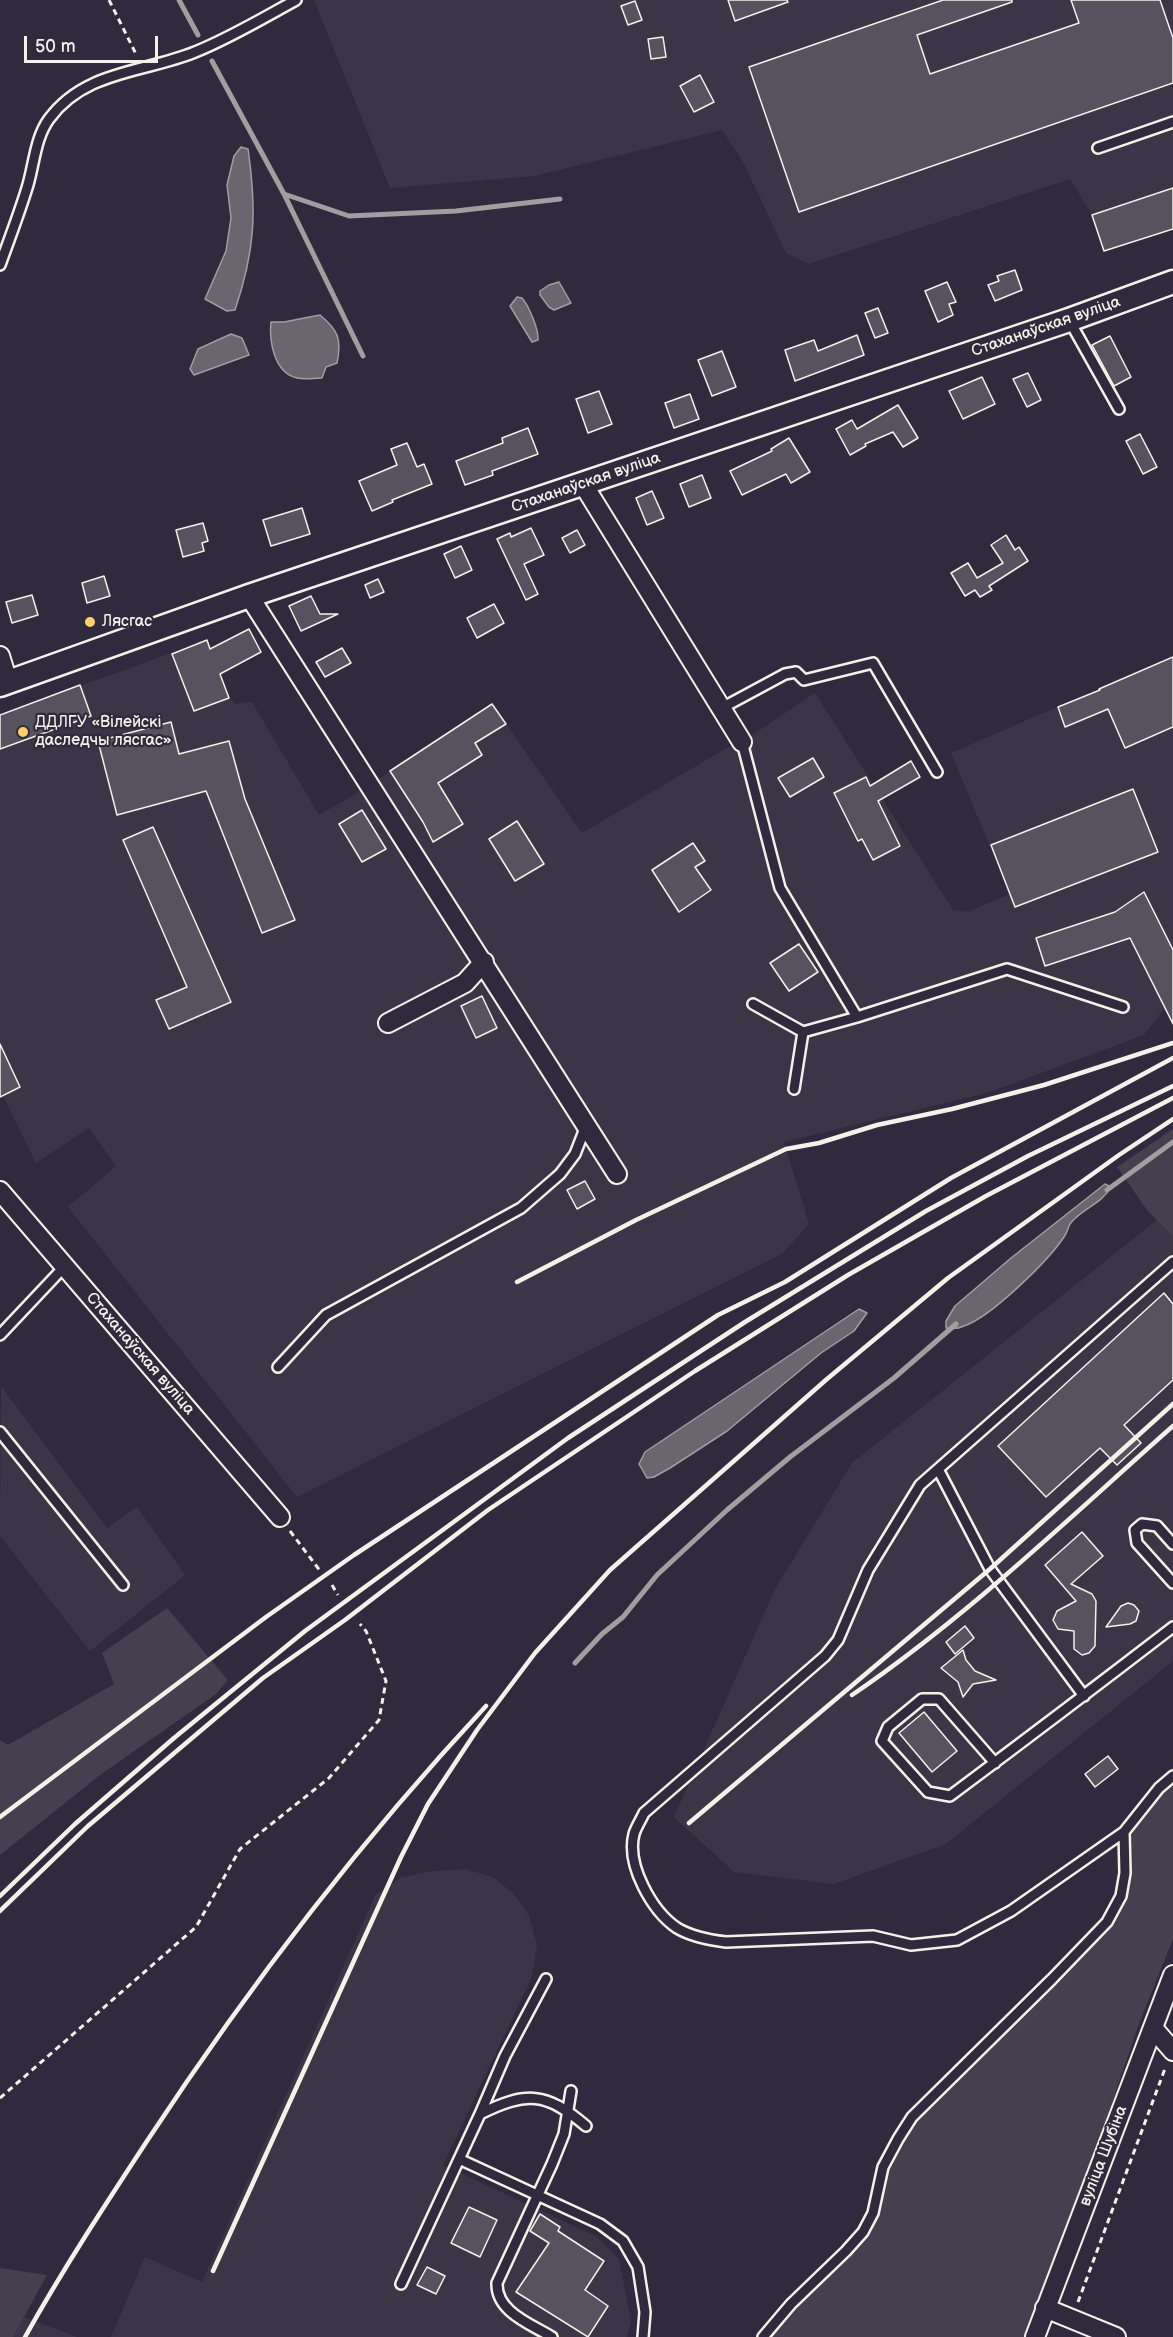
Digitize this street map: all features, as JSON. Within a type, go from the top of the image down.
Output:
[{"type":"street","name":"Стаханаўская вуліца","points":[[4,683],[249,596],[1069,320],[1173,282]]},
{"type":"street","points":[[583,484],[742,742]]},
{"type":"street","points":[[249,596],[617,1174]]},
{"type":"street","points":[[0,656],[4,683]]},
{"type":"street","points":[[388,1023],[465,983],[483,962]]},
{"type":"street","name":"Стаханаўская вуліца","points":[[0,1191],[280,1517]]},
{"type":"street","name":"вуліца Шубіна","points":[[1035,2337],[1173,1975]]},
{"type":"street","points":[[1153,2028],[1173,2051]]},
{"type":"street","points":[[1045,2308],[1116,2337]]},
{"type":"lane","points":[[0,266],[28,186],[39,141],[48,120],[75,93],[94,81],[194,53],[296,0]]},
{"type":"lane","points":[[1098,148],[1173,122]]},
{"type":"lane","points":[[1069,320],[1119,409]]},
{"type":"lane","points":[[720,709],[785,674],[796,672],[804,680],[873,663],[938,772]]},
{"type":"lane","points":[[742,742],[780,888],[857,1017]]},
{"type":"lane","points":[[753,1004],[803,1032],[1007,969],[1123,1007]]},
{"type":"lane","points":[[795,1089],[803,1032]]},
{"type":"lane","points":[[278,1367],[326,1315],[521,1208],[560,1174],[575,1154],[586,1126]]},
{"type":"lane","points":[[1173,1262],[920,1485],[868,1569],[838,1640],[825,1656],[644,1813],[634,1835],[633,1858],[638,1878],[663,1914],[678,1928],[703,1939],[726,1942],[873,1936],[911,1945],[957,1940],[1011,1911],[1124,1832],[1159,1788],[1173,1776]]},
{"type":"lane","points":[[0,1335],[65,1266]]},
{"type":"lane","points":[[0,1432],[123,1586]]},
{"type":"lane","points":[[938,1469],[990,1569],[1084,1696]]},
{"type":"lane","points":[[1173,1544],[1157,1526],[1142,1524],[1135,1530],[1137,1543],[1173,1583]]},
{"type":"lane","points":[[995,1763],[939,1699],[922,1699],[888,1727],[882,1741],[928,1792],[950,1796],[995,1763],[1084,1696],[1173,1627]]},
{"type":"lane","points":[[763,2337],[791,2304],[863,2232],[873,2213],[884,2167],[897,2139],[912,2117],[1052,1980],[1107,1922],[1121,1896],[1125,1873],[1124,1832]]},
{"type":"lane","points":[[401,2284],[505,2056],[546,1979]]},
{"type":"lane","points":[[552,2337],[504,2307],[497,2295],[497,2283],[564,2134],[571,2091]]},
{"type":"lane","points":[[480,2114],[516,2098],[537,2098],[554,2102],[568,2110],[586,2126]]},
{"type":"lane","points":[[459,2159],[600,2224],[623,2241],[638,2266],[645,2312],[643,2337]]},
{"type":"path","points":[[109,0],[142,69]]},
{"type":"path","points":[[280,1517],[321,1572]]},
{"type":"path","points":[[332,1585],[338,1594]]},
{"type":"path","points":[[0,2098],[196,1927],[240,1849],[328,1778],[379,1720],[386,1681],[366,1631],[360,1624]]},
{"type":"path","points":[[1071,2319],[1173,2051]]},
{"type":"shaded area","points":[[314,0],[1173,0],[1173,229],[1104,251],[1092,215],[1070,179],[809,264],[786,253],[743,162],[722,130],[535,176],[390,188]]},
{"type":"shaded area","points":[[241,147],[248,149],[251,171],[252,231],[242,289],[235,310],[227,311],[205,299],[226,251],[231,218],[227,185],[234,156]]},
{"type":"shaded area","points":[[559,282],[571,303],[554,310],[540,295],[540,291]]},
{"type":"shaded area","points":[[517,297],[522,298],[530,312],[538,340],[532,342],[510,306]]},
{"type":"shaded area","points":[[320,315],[335,330],[339,341],[337,363],[326,367],[322,378],[300,379],[289,375],[278,363],[272,347],[271,322],[284,322]]},
{"type":"shaded area","points":[[231,334],[242,338],[249,355],[194,375],[190,369],[198,349]]},
{"type":"shaded area","points":[[207,640],[229,698],[236,704],[252,702],[319,815],[356,794],[492,704],[582,833],[730,746],[742,742],[815,693],[953,910],[968,912],[1010,894],[951,753],[1173,657],[1173,1005],[1165,1008],[1144,1035],[990,1092],[784,1142],[809,1224],[782,1254],[297,1497],[68,1207],[116,1166],[89,1128],[36,1163],[3,1096],[0,1097],[0,715]]},
{"type":"shaded area","points":[[1173,1129],[1173,1236],[1147,1210],[1117,1167]]},
{"type":"shaded area","points":[[1105,1184],[1111,1187],[1107,1193],[1070,1224],[1056,1247],[1018,1287],[975,1321],[960,1328],[946,1328],[946,1321],[955,1306],[1011,1258]]},
{"type":"shaded area","points":[[1173,1207],[1173,1661],[946,1844],[834,1884],[734,1872],[674,1817],[775,1589],[852,1463]]},
{"type":"shaded area","points":[[859,1309],[867,1313],[854,1331],[821,1353],[727,1431],[670,1468],[654,1477],[647,1478],[639,1464],[645,1452]]},
{"type":"shaded area","points":[[1,1386],[107,1528],[137,1507],[185,1575],[90,1651],[0,1536]]},
{"type":"shaded area","points":[[167,1608],[228,1680],[216,1694],[100,1775],[0,1855],[0,1740],[8,1745],[114,1684],[102,1653]]},
{"type":"shaded area","points":[[1173,1776],[1173,1939],[1139,2024],[1031,2337],[763,2337],[863,2232],[883,2167],[912,2117],[1107,1922],[1121,1896],[1124,1832]]},
{"type":"shaded area","points":[[465,1869],[493,1877],[513,1893],[529,1915],[537,1945],[532,1977],[443,2165],[596,2236],[619,2259],[631,2321],[627,2337],[111,2337],[145,2257],[202,2282],[375,1896],[400,1878],[433,1871]]},
{"type":"shaded area","points":[[0,2268],[47,2275],[13,2337],[0,2337]]},
{"type":"shaded area","points":[[24,2317],[77,2337],[13,2337]]},
{"type":"building","points":[[728,0],[787,0],[788,2],[735,21]]},
{"type":"building","points":[[943,0],[1012,0],[1012,2],[917,35],[930,74],[1079,23],[1071,0],[1160,0],[1173,38],[1173,83],[799,212],[749,67]]},
{"type":"building","points":[[635,1],[642,20],[628,25],[621,6]]},
{"type":"building","points":[[663,37],[666,57],[651,59],[648,39]]},
{"type":"building","points":[[700,75],[714,102],[694,112],[680,86]]},
{"type":"building","points":[[1173,188],[1173,229],[1104,251],[1092,215]]},
{"type":"building","points":[[1015,270],[1022,290],[995,301],[988,285],[999,281],[997,276]]},
{"type":"building","points":[[947,282],[956,302],[949,304],[953,315],[938,322],[925,291]]},
{"type":"building","points":[[878,308],[888,333],[875,338],[865,313]]},
{"type":"building","points":[[857,335],[864,355],[795,381],[785,350],[814,340],[818,351]]},
{"type":"building","points":[[1110,336],[1131,377],[1114,386],[1092,345]]},
{"type":"building","points":[[722,351],[736,387],[712,396],[698,360]]},
{"type":"building","points":[[1028,373],[1041,400],[1027,407],[1013,379]]},
{"type":"building","points":[[982,377],[995,404],[963,419],[949,391]]},
{"type":"building","points":[[599,391],[612,424],[588,433],[576,399]]},
{"type":"building","points":[[690,394],[699,419],[674,428],[665,403]]},
{"type":"building","points":[[898,405],[918,438],[903,447],[893,432],[865,444],[866,446],[850,455],[836,429],[852,420],[857,429]]},
{"type":"building","points":[[528,428],[538,454],[492,471],[493,475],[465,485],[456,461],[503,443],[502,438]]},
{"type":"building","points":[[1140,434],[1157,467],[1143,474],[1126,441]]},
{"type":"building","points":[[789,438],[810,472],[791,483],[786,474],[742,495],[730,471],[772,451],[771,449]]},
{"type":"building","points":[[407,443],[417,467],[424,464],[432,484],[392,500],[393,502],[372,511],[359,481],[397,465],[391,449]]},
{"type":"building","points":[[702,475],[711,498],[689,507],[680,484]]},
{"type":"building","points":[[652,491],[664,518],[647,525],[636,498]]},
{"type":"building","points":[[302,508],[310,534],[271,546],[263,520]]},
{"type":"building","points":[[203,523],[208,541],[202,543],[204,551],[183,557],[176,530]]},
{"type":"building","points":[[531,528],[544,555],[524,564],[538,594],[526,600],[497,539],[510,533],[511,537]]},
{"type":"building","points":[[577,530],[585,545],[570,553],[562,538]]},
{"type":"building","points":[[1006,535],[1015,550],[1019,547],[1028,561],[989,586],[992,590],[980,597],[975,590],[965,596],[951,573],[968,563],[977,578],[1003,563],[991,545]]},
{"type":"building","points":[[461,546],[472,570],[455,578],[444,554]]},
{"type":"building","points":[[104,576],[110,596],[87,603],[82,583]]},
{"type":"building","points":[[378,579],[384,592],[370,598],[365,585]]},
{"type":"building","points":[[32,595],[38,615],[12,623],[6,602]]},
{"type":"building","points":[[311,596],[320,614],[338,614],[301,631],[289,606]]},
{"type":"building","points":[[494,604],[504,623],[477,638],[467,618]]},
{"type":"building","points":[[249,629],[261,652],[220,674],[229,698],[194,711],[172,654],[207,640],[210,649]]},
{"type":"building","points":[[342,648],[351,663],[325,677],[316,662]]},
{"type":"building","points":[[1173,657],[1173,727],[1125,748],[1108,709],[1065,727],[1058,707]]},
{"type":"building","name":"ДДЛГУ «Вілейскі даследчы лясгас»","points":[[80,685],[91,716],[0,749],[0,715]]},
{"type":"building","points":[[492,704],[506,724],[475,743],[482,755],[438,783],[463,824],[433,842],[423,822],[390,771]]},
{"type":"building","points":[[171,722],[179,754],[229,741],[245,799],[295,920],[262,933],[206,791],[117,815],[98,741]]},
{"type":"building","points":[[813,758],[824,777],[790,797],[778,778]]},
{"type":"building","points":[[911,761],[920,777],[878,801],[900,846],[873,860],[862,839],[858,841],[834,793],[866,777],[870,786]]},
{"type":"building","points":[[1133,789],[1158,852],[1015,907],[991,845]]},
{"type":"building","points":[[362,810],[386,849],[362,862],[339,824]]},
{"type":"building","points":[[517,821],[544,864],[515,881],[489,839]]},
{"type":"building","points":[[153,827],[231,1002],[169,1029],[156,1000],[187,987],[123,840]]},
{"type":"building","points":[[693,843],[705,861],[695,867],[711,890],[679,912],[652,870]]},
{"type":"building","points":[[1144,892],[1173,950],[1173,1024],[1130,938],[1045,966],[1036,938],[1115,912]]},
{"type":"building","points":[[799,944],[818,972],[789,991],[770,963]]},
{"type":"building","points":[[482,996],[497,1028],[476,1038],[461,1006]]},
{"type":"building","points":[[0,1044],[20,1087],[0,1097]]},
{"type":"building","points":[[585,1181],[595,1199],[577,1209],[567,1190]]},
{"type":"building","points":[[1164,1293],[1173,1304],[1173,1380],[1124,1425],[1141,1443],[1117,1465],[1100,1448],[1046,1497],[998,1446]]},
{"type":"building","points":[[1082,1532],[1103,1556],[1071,1584],[1092,1594],[1096,1601],[1095,1646],[1089,1653],[1082,1655],[1074,1649],[1074,1631],[1058,1629],[1053,1620],[1057,1611],[1076,1601],[1045,1565]]},
{"type":"building","points":[[1128,1603],[1134,1605],[1139,1611],[1136,1621],[1106,1627],[1121,1606]]},
{"type":"building","points":[[965,1626],[974,1638],[955,1654],[946,1642]]},
{"type":"building","points":[[963,1650],[966,1660],[975,1671],[996,1680],[973,1684],[963,1697],[958,1682],[941,1668]]},
{"type":"building","points":[[924,1712],[957,1751],[932,1772],[899,1733]]},
{"type":"building","points":[[1108,1756],[1118,1769],[1095,1787],[1085,1774]]},
{"type":"building","points":[[469,2207],[497,2220],[480,2257],[451,2243]]},
{"type":"building","points":[[540,2214],[560,2227],[558,2231],[604,2261],[585,2290],[608,2306],[588,2337],[516,2292],[549,2243],[530,2231]]},
{"type":"building","points":[[427,2267],[445,2276],[436,2294],[417,2285]]},
{"type":"waterway","points":[[179,0],[198,35]]},
{"type":"waterway","points":[[212,61],[284,194],[363,356]]},
{"type":"waterway","points":[[284,194],[349,216],[456,211],[560,199]]},
{"type":"waterway","points":[[1107,1190],[1173,1142]]},
{"type":"waterway","points":[[575,1663],[602,1634],[623,1617],[657,1575],[727,1510],[790,1457],[894,1378],[956,1324]]},
{"type":"railway","points":[[517,1282],[636,1220],[786,1149],[819,1143],[877,1125],[952,1109],[1044,1085],[1173,1043]]},
{"type":"railway","points":[[0,1817],[266,1617],[354,1555],[718,1315],[785,1282],[951,1178],[1173,1058]]},
{"type":"railway","points":[[0,1896],[75,1824],[174,1738],[305,1631],[568,1438],[745,1322],[926,1211],[1028,1156],[1173,1086]]},
{"type":"railway","points":[[0,1911],[88,1826],[263,1678],[345,1620],[488,1510],[695,1371],[848,1275],[986,1196],[1173,1098]]},
{"type":"railway","points":[[213,2271],[401,1857],[428,1804],[477,1730],[535,1653],[610,1570],[827,1379],[948,1278],[1173,1119]]},
{"type":"railway","points":[[689,1823],[990,1569],[1173,1404]]},
{"type":"railway","points":[[852,1695],[895,1665],[977,1599],[1173,1426]]},
{"type":"railway","points":[[25,2337],[100,2213],[225,2027],[350,1862],[439,1757],[486,1706]]},
{"type":"place","name":"Лясгас","points":[[90,622]]},
{"type":"place","name":"ДДЛГУ «Вілейскі даследчы лясгас»","points":[[23,732]]}]
